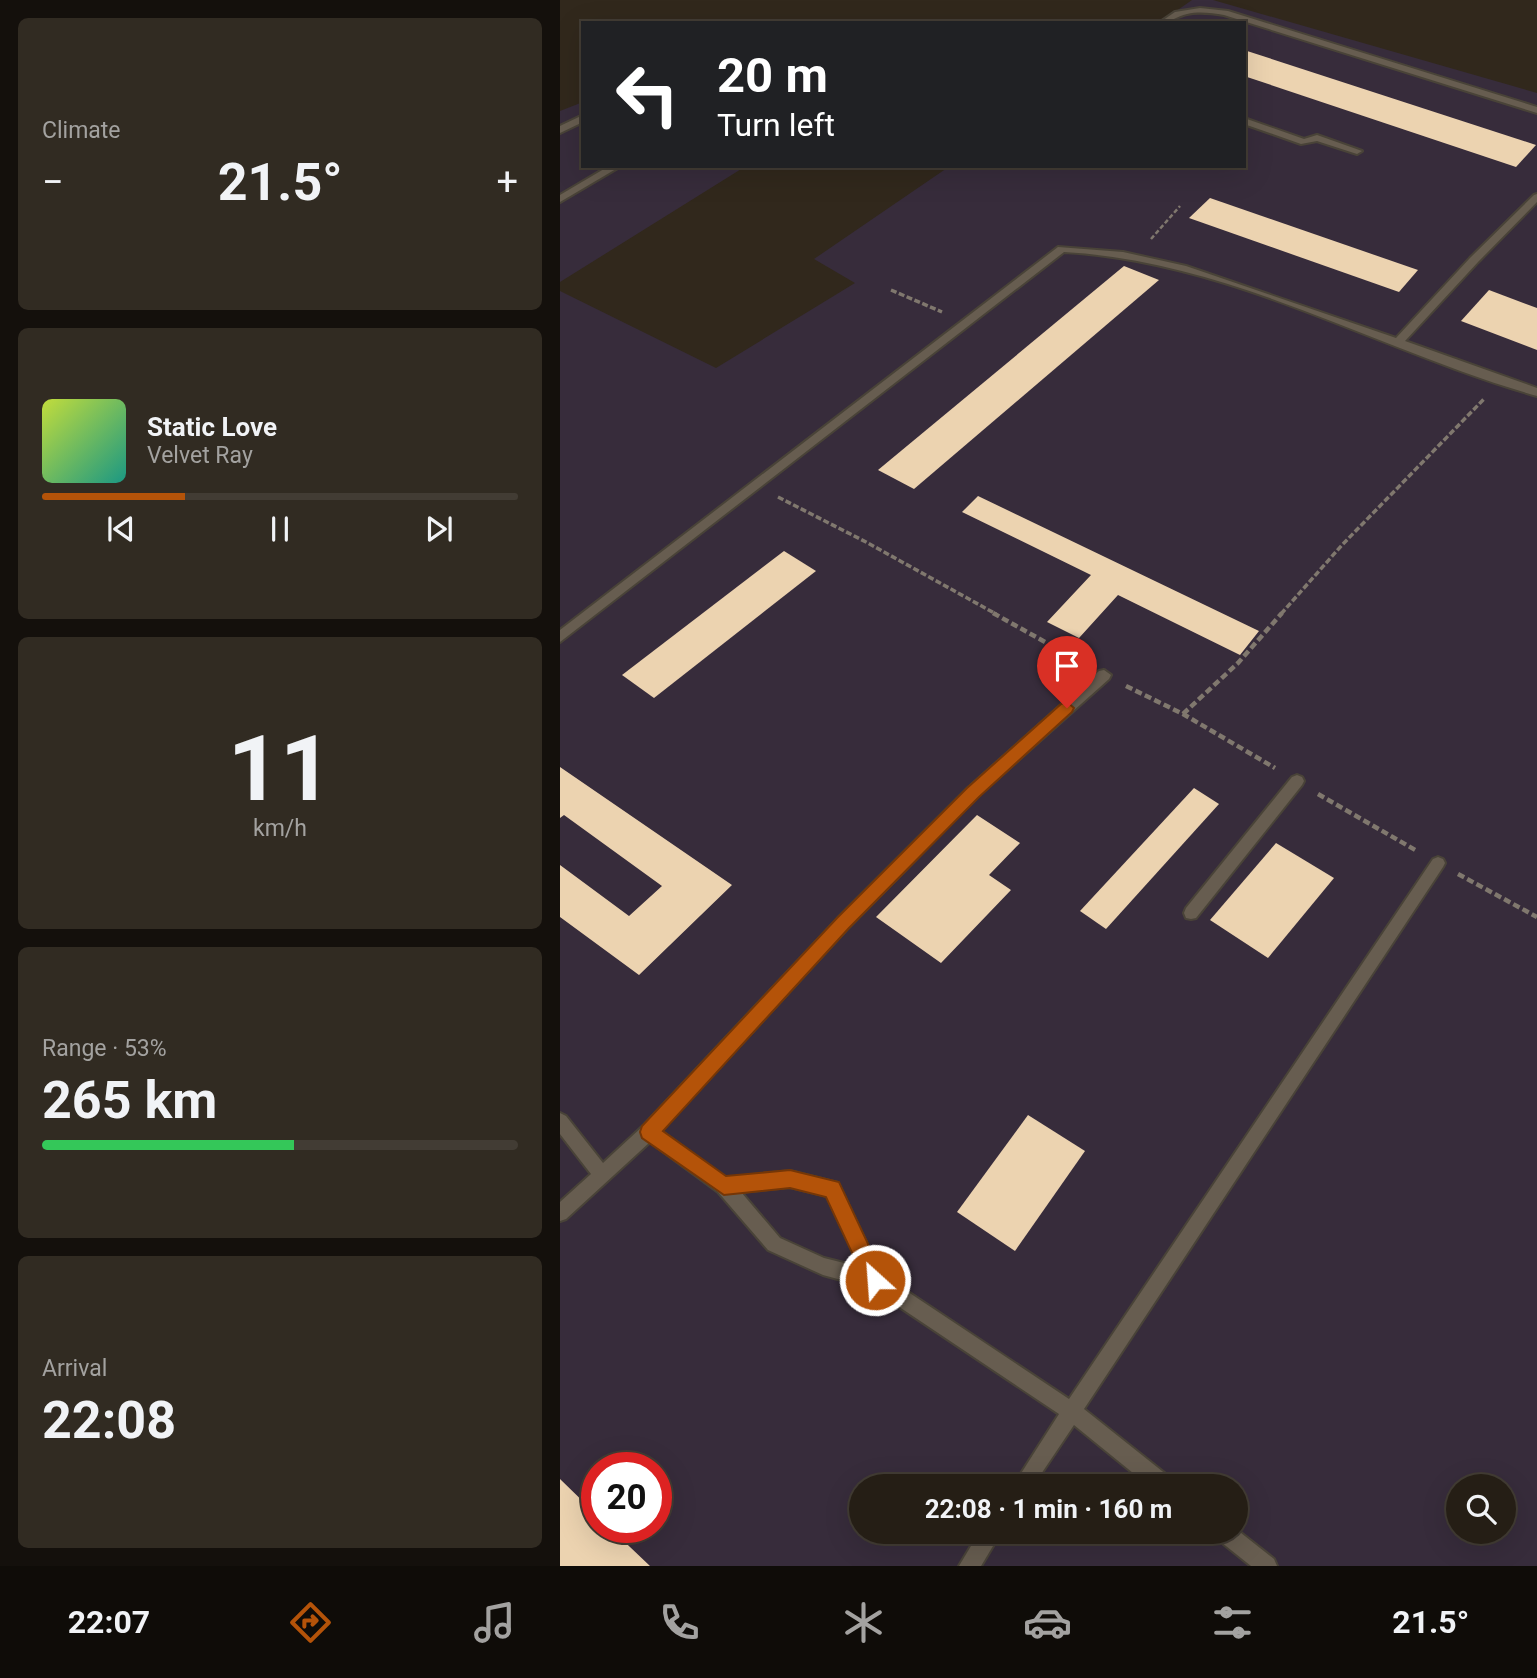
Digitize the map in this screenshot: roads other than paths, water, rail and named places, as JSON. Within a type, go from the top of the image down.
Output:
[{"type":"lane","points":[[1165,21],[1174,14],[1197,8],[1225,13],[1537,110]]},
{"type":"lane","points":[[560,130],[581,119]]},
{"type":"lane","points":[[1246,122],[1304,142],[1317,138],[1357,151]]},
{"type":"lane","points":[[560,199],[613,168]]},
{"type":"lane","points":[[1398,342],[1537,197]]},
{"type":"lane","points":[[560,637],[1062,249],[1091,250],[1135,257],[1215,277],[1537,392]]},
{"type":"lane","points":[[560,1213],[649,1132],[843,923],[973,792],[1104,675]]},
{"type":"lane","points":[[1191,913],[1297,781]]},
{"type":"lane","points":[[1030,1474],[1438,863]]},
{"type":"lane","points":[[560,1121],[601,1174]]},
{"type":"lane","points":[[649,1132],[724,1186],[774,1244],[822,1266],[875,1280],[1071,1411],[1150,1474]]},
{"type":"lane","points":[[724,1186],[790,1179],[832,1189],[875,1280]]},
{"type":"lane","points":[[970,1566],[984,1544]]},
{"type":"lane","points":[[1239,1544],[1267,1566]]}]
